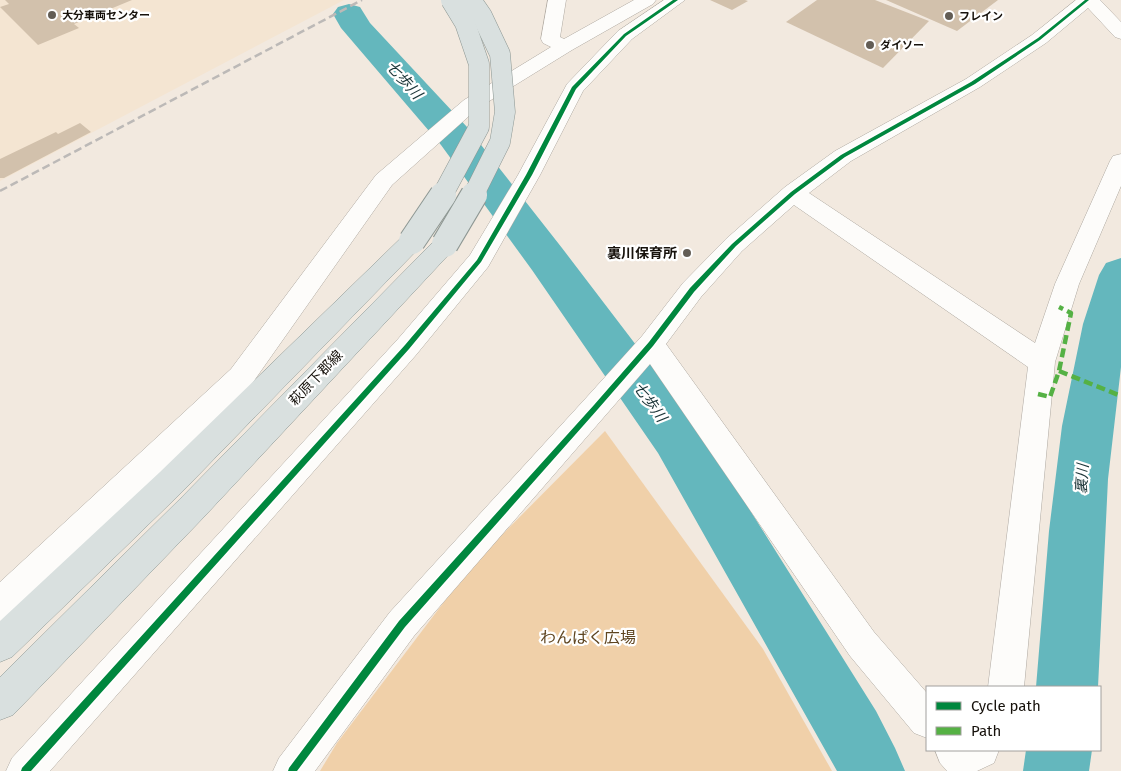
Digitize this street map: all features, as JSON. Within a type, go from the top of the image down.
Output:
[{"type":"main road","name":"萩原下郡線","points":[[0,645],[171,482],[412,241],[449,186],[480,128],[479,64],[465,22],[451,0]]},
{"type":"main road","name":"萩原下郡線","points":[[0,702],[192,508],[445,244],[468,207],[500,142],[505,112],[500,54],[482,16],[471,0]]},
{"type":"street","points":[[557,0],[550,38],[565,46]]},
{"type":"street","points":[[0,605],[241,377],[384,180],[471,104],[565,46],[647,0]]},
{"type":"street","points":[[25,771],[407,347],[479,261],[529,175],[574,88],[625,35],[676,0]]},
{"type":"street","points":[[292,771],[402,624],[596,407],[645,350],[692,290],[734,245],[793,193],[843,156],[973,83],[1039,39],[1088,0],[1121,33]]},
{"type":"street","points":[[1006,686],[1042,362],[1067,284],[1121,161]]},
{"type":"street","points":[[793,193],[1042,362]]},
{"type":"street","points":[[645,350],[862,644],[926,719]]},
{"type":"street","points":[[954,751],[961,759],[979,751]]},
{"type":"shaded area","points":[[0,0],[344,0],[0,181]]},
{"type":"green space","name":"わんぱく広場","points":[[605,431],[763,649],[832,771],[320,771],[337,743],[472,565]]},
{"type":"building","name":"大分車両センター","points":[[5,0],[132,0],[74,24],[79,28],[38,45],[0,7],[9,4]]},
{"type":"building","points":[[710,0],[745,0],[748,1],[732,10]]},
{"type":"building","name":"ダイソー","points":[[817,0],[875,0],[929,21],[883,68],[786,22]]},
{"type":"building","name":"フレイン","points":[[886,0],[998,0],[957,31]]},
{"type":"building","points":[[80,123],[91,132],[4,178],[0,178],[0,159],[56,132],[58,134]]},
{"type":"waterway","name":"七歩川","points":[[349,14],[357,28],[454,136],[547,259],[676,437],[853,734],[872,771]]},
{"type":"waterway","name":"裏川","points":[[1067,686],[1077,531],[1087,426],[1106,324],[1121,275]]},
{"type":"waterway","name":"裏川","points":[[1056,771],[1059,751]]},
{"type":"railway","points":[[0,191],[362,0]]},
{"type":"marked path","points":[[1038,394],[1050,397],[1059,371],[1071,313],[1059,307]]},
{"type":"marked path","points":[[1059,371],[1121,396]]},
{"type":"cycle path","points":[[25,771],[407,347],[479,261],[529,175],[574,88],[625,35],[676,0]]},
{"type":"cycle path","points":[[292,771],[402,624],[596,407],[651,344],[692,290],[734,245],[793,193],[843,156],[973,83],[1039,39],[1087,0]]},
{"type":"place","name":"大分車両センター","points":[[52,15]]},
{"type":"place","name":"フレイン","points":[[949,16]]},
{"type":"place","name":"ダイソー","points":[[870,45]]},
{"type":"place","name":"裏川保育所","points":[[687,253]]}]
